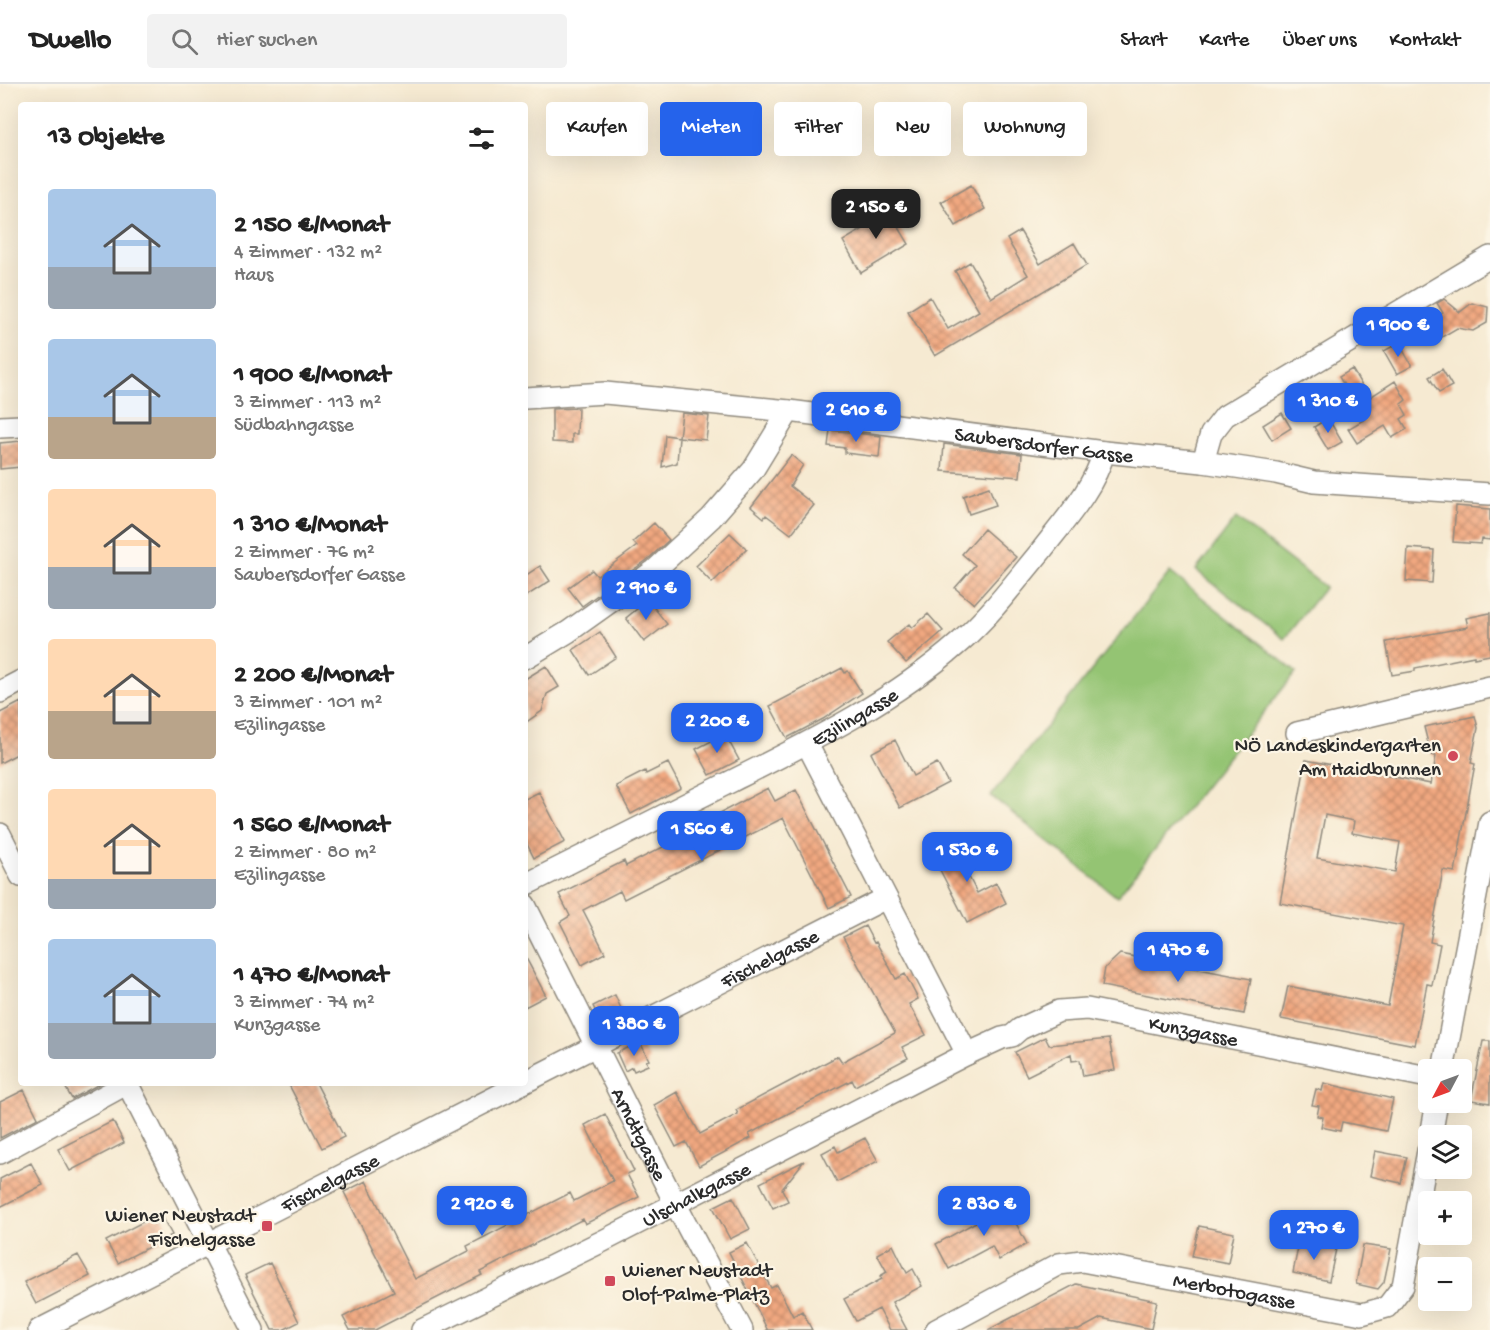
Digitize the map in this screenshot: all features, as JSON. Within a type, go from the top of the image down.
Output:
[{"type":"street","points":[[1203,462],[1211,434],[1225,416],[1490,257]]},
{"type":"street","name":"Saubersdorfer Gasse","points":[[528,398],[605,393],[789,411],[1104,452],[1203,462],[1276,473],[1314,482],[1490,494]]},
{"type":"street","points":[[528,656],[568,632],[655,570],[711,518],[753,470],[789,411]]},
{"type":"street","points":[[0,427],[18,426]]},
{"type":"street","name":"Ezilingasse","points":[[528,884],[807,744],[869,709],[914,679],[968,635],[996,606],[1062,525],[1099,471],[1104,452]]},
{"type":"street","points":[[0,692],[18,683]]},
{"type":"street","points":[[1297,733],[1490,687]]},
{"type":"street","points":[[807,744],[967,1054]]},
{"type":"street","points":[[1445,1059],[1490,822]]},
{"type":"street","points":[[0,834],[18,870]]},
{"type":"street","name":"Fischelgasse","points":[[528,1080],[886,898]]},
{"type":"street","name":"Arndtgasse","points":[[528,911],[675,1203],[742,1330]]},
{"type":"street","name":"Kunzgasse","points":[[967,1054],[1002,1038],[1012,1036],[1020,1029],[1059,1011],[1087,1009],[1418,1075]]},
{"type":"street","name":"Ulschalkgasse","points":[[422,1330],[967,1054]]},
{"type":"street","points":[[0,1153],[122,1086]]},
{"type":"street","points":[[129,1086],[253,1330]]},
{"type":"street","name":"Fischelgasse","points":[[39,1330],[516,1086]]},
{"type":"street","name":"Merbotogasse","points":[[936,1330],[1059,1264],[1082,1261],[1362,1314],[1387,1307],[1403,1286],[1423,1179]]},
{"type":"green space","points":[[1236,518],[1325,587],[1284,639],[1196,570]]},
{"type":"green space","points":[[1170,572],[1296,672],[1117,897],[991,796]]},
{"type":"building","points":[[971,185],[985,209],[956,226],[941,202]]},
{"type":"building","points":[[886,206],[909,244],[861,273],[843,241],[870,225],[866,218]]},
{"type":"building","points":[[1020,231],[1040,264],[1074,243],[1087,265],[935,356],[908,311],[930,297],[948,329],[979,311],[955,271],[970,262],[991,298],[1028,275],[1007,239]]},
{"type":"building","points":[[1444,299],[1460,312],[1472,303],[1488,307],[1487,323],[1473,331],[1457,328],[1435,341],[1425,324],[1443,313],[1437,303]]},
{"type":"building","points":[[1399,343],[1412,366],[1397,374],[1384,351]]},
{"type":"building","points":[[1352,369],[1369,398],[1395,381],[1406,400],[1401,404],[1407,415],[1401,419],[1407,429],[1392,438],[1385,426],[1357,443],[1348,429],[1365,419],[1339,377]]},
{"type":"building","points":[[1442,369],[1452,386],[1439,393],[1429,377]]},
{"type":"building","points":[[578,408],[577,434],[572,434],[572,443],[552,442],[552,409]]},
{"type":"building","points":[[682,413],[709,416],[706,440],[679,437]]},
{"type":"building","points":[[1282,413],[1291,428],[1272,440],[1263,425]]},
{"type":"building","points":[[1328,418],[1342,442],[1328,450],[1314,427]]},
{"type":"building","points":[[830,430],[881,436],[879,457],[845,453],[845,448],[828,446]]},
{"type":"building","points":[[665,435],[679,437],[677,463],[662,467]]},
{"type":"building","points":[[18,441],[18,467],[0,469],[0,443]]},
{"type":"building","points":[[944,444],[1022,454],[1020,477],[942,471]]},
{"type":"building","points":[[791,455],[803,465],[790,486],[814,505],[791,534],[766,515],[764,518],[751,507]]},
{"type":"building","points":[[989,487],[996,505],[969,514],[963,496]]},
{"type":"building","points":[[1456,506],[1490,509],[1490,540],[1482,539],[1481,544],[1453,542]]},
{"type":"building","points":[[654,523],[669,540],[647,560],[582,606],[568,588],[592,570],[597,576],[637,546],[633,542]]},
{"type":"building","points":[[984,529],[1016,557],[974,604],[955,588],[975,565],[962,554]]},
{"type":"building","points":[[730,533],[747,549],[712,583],[696,566]]},
{"type":"building","points":[[1408,548],[1434,550],[1432,583],[1406,581]]},
{"type":"building","points":[[540,566],[550,581],[528,595],[528,574]]},
{"type":"building","points":[[648,600],[667,624],[644,642],[626,618]]},
{"type":"building","points":[[1490,613],[1490,655],[1415,668],[1415,671],[1392,675],[1386,642],[1468,627],[1466,618]]},
{"type":"building","points":[[928,614],[943,631],[906,663],[887,642],[909,624],[912,628]]},
{"type":"building","points":[[600,632],[616,657],[589,675],[573,650]]},
{"type":"building","points":[[546,666],[559,687],[547,694],[542,711],[528,721],[528,677]]},
{"type":"building","points":[[842,668],[845,673],[848,671],[862,693],[823,719],[787,738],[770,706]]},
{"type":"building","points":[[18,704],[18,754],[0,763],[0,713]]},
{"type":"building","points":[[1475,716],[1478,728],[1471,763],[1475,764],[1455,872],[1443,870],[1430,942],[1440,944],[1432,985],[1427,984],[1415,1045],[1281,1019],[1288,986],[1388,1006],[1403,926],[1280,903],[1306,760],[1431,784],[1436,756],[1431,755],[1424,727]],"holes":[[[1325,815],[1354,821],[1352,833],[1400,842],[1395,872],[1317,858]]]},
{"type":"building","points":[[725,734],[739,760],[710,775],[696,749]]},
{"type":"building","points":[[895,740],[913,776],[937,763],[948,783],[900,808],[871,753]]},
{"type":"building","points":[[668,763],[681,788],[631,814],[616,786],[645,771],[646,774]]},
{"type":"building","points":[[768,788],[775,801],[796,790],[851,897],[829,908],[783,818],[624,899],[620,891],[583,910],[605,953],[582,965],[560,922],[570,916],[559,894],[624,861],[626,866],[716,820],[714,816]]},
{"type":"building","points":[[539,792],[565,842],[534,858],[528,846],[528,798]]},
{"type":"building","points":[[972,838],[980,853],[962,863],[977,893],[996,883],[1006,903],[967,923],[934,858]]},
{"type":"building","points":[[865,926],[896,979],[905,974],[918,999],[909,1004],[926,1035],[902,1047],[908,1058],[855,1086],[852,1080],[749,1134],[751,1138],[699,1166],[686,1142],[676,1147],[654,1105],[677,1092],[700,1134],[738,1114],[736,1110],[838,1056],[842,1062],[895,1033],[843,937]]},
{"type":"building","points":[[1120,954],[1251,979],[1244,1014],[1102,986],[1105,968]]},
{"type":"building","points":[[528,962],[546,996],[528,1005]]},
{"type":"building","points":[[615,995],[623,1013],[601,1023],[593,1006]]},
{"type":"building","points":[[1045,1037],[1049,1045],[1109,1039],[1115,1070],[1083,1076],[1080,1060],[1072,1061],[1071,1054],[1027,1076],[1015,1052]]},
{"type":"building","points":[[1483,1041],[1490,1041],[1490,1103],[1472,1100]]},
{"type":"building","points":[[640,1042],[649,1060],[646,1061],[648,1065],[634,1071],[632,1067],[625,1071],[617,1053]]},
{"type":"building","points":[[1324,1083],[1393,1099],[1386,1131],[1342,1122],[1340,1131],[1321,1127],[1323,1117],[1317,1116],[1319,1106],[1312,1105],[1316,1089],[1322,1091]]},
{"type":"building","points":[[65,1086],[96,1086],[72,1099]]},
{"type":"building","points":[[290,1086],[318,1086],[344,1137],[322,1148]]},
{"type":"building","points":[[24,1090],[38,1118],[0,1138],[0,1102]]},
{"type":"building","points":[[605,1114],[634,1171],[627,1174],[639,1197],[585,1224],[583,1219],[480,1272],[482,1275],[375,1330],[350,1330],[343,1317],[394,1291],[344,1192],[366,1181],[415,1279],[469,1251],[467,1246],[570,1193],[574,1201],[613,1181],[585,1125]]},
{"type":"building","points":[[113,1121],[124,1143],[70,1171],[58,1149]]},
{"type":"building","points":[[865,1138],[878,1161],[837,1182],[822,1153],[835,1146],[838,1152]]},
{"type":"building","points":[[1375,1151],[1407,1157],[1401,1183],[1370,1176]]},
{"type":"building","points":[[804,1161],[782,1189],[788,1201],[773,1208],[760,1183]]},
{"type":"building","points":[[31,1163],[43,1185],[0,1207],[0,1179]]},
{"type":"building","points":[[733,1197],[750,1229],[730,1239],[713,1207]]},
{"type":"building","points":[[1003,1199],[1027,1244],[999,1260],[992,1246],[949,1269],[936,1244],[978,1221],[975,1215]]},
{"type":"building","points":[[160,1213],[172,1235],[118,1263],[106,1241]]},
{"type":"building","points":[[1199,1226],[1234,1233],[1228,1263],[1192,1256]]},
{"type":"building","points":[[1299,1242],[1336,1249],[1329,1281],[1293,1273]]},
{"type":"building","points":[[747,1243],[771,1288],[777,1285],[793,1316],[802,1311],[812,1330],[766,1330],[729,1252]]},
{"type":"building","points":[[893,1245],[907,1273],[913,1269],[922,1286],[892,1302],[907,1330],[890,1330],[879,1309],[856,1321],[844,1299],[882,1279],[880,1276],[887,1272],[877,1254]]},
{"type":"building","points":[[1363,1245],[1391,1249],[1384,1282],[1378,1289],[1356,1284]]},
{"type":"building","points":[[78,1255],[90,1276],[36,1304],[24,1282]]},
{"type":"building","points":[[270,1263],[299,1322],[283,1330],[272,1330],[245,1275]]},
{"type":"building","points":[[1076,1284],[1157,1301],[1151,1329],[1101,1318],[1079,1330],[988,1330]]},
{"type":"place","name":"NÖ Landeskindergarten Am Haidbrunnen","points":[[1453,756]]},
{"type":"place","name":"Wiener Neustadt Fischelgasse","points":[[267,1226]]},
{"type":"place","name":"Wiener Neustadt Olof-Palme-Platz","points":[[610,1281]]}]
